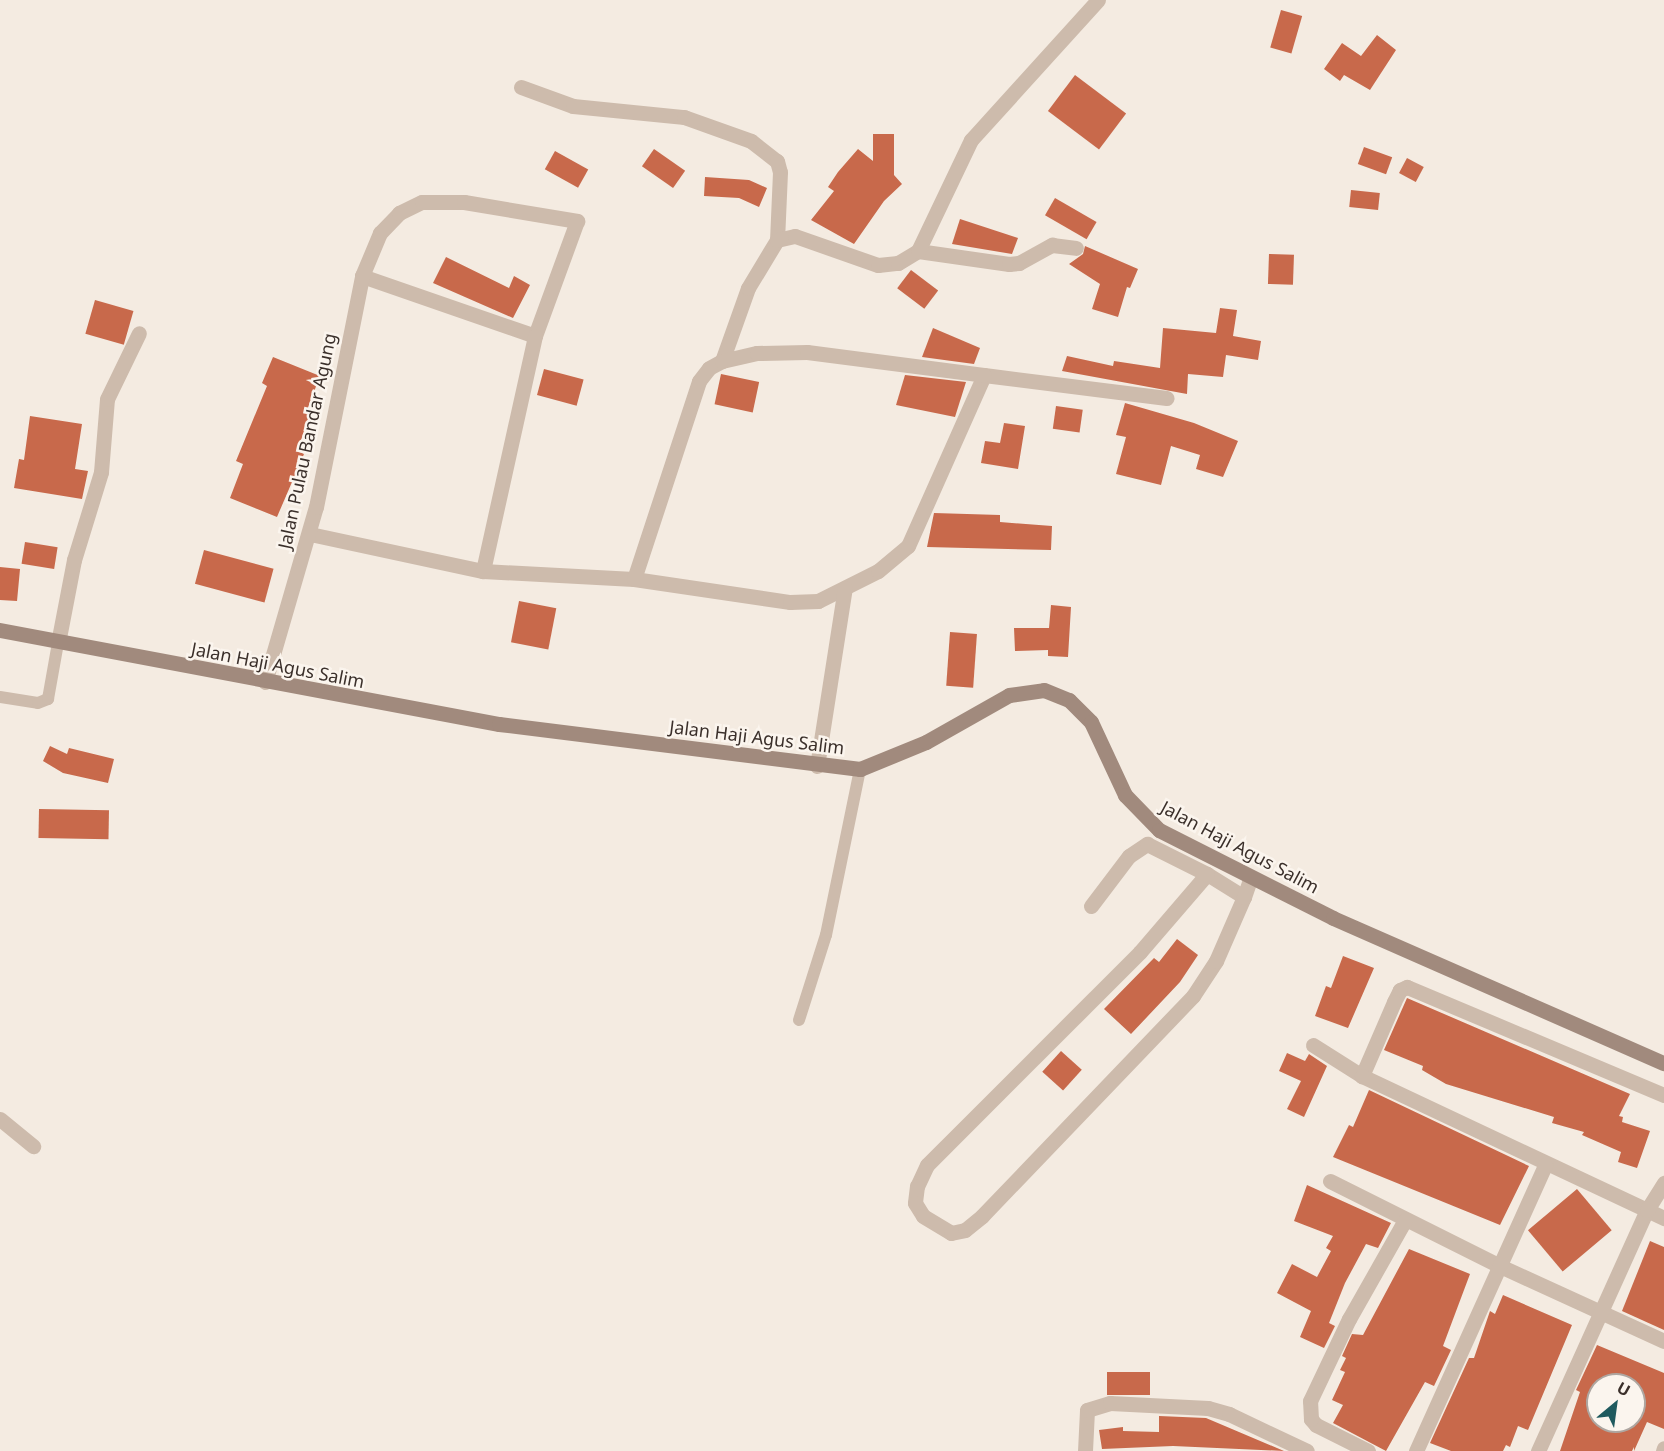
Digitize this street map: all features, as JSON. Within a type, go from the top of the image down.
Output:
[{"type":"street","points":[[777,240],[795,236],[878,265],[898,263],[918,251],[971,140],[1098,0]]},
{"type":"street","points":[[521,87],[573,106],[684,117],[751,141],[777,160],[780,172],[777,240],[748,288],[722,361]]},
{"type":"street","name":"Jalan Pulau Bandar Agung","points":[[265,682],[310,534],[362,276],[380,233],[399,213],[422,201],[465,202],[577,221],[535,336]]},
{"type":"street","points":[[918,251],[1019,264],[1052,245],[1076,248]]},
{"type":"street","points":[[362,276],[535,336],[483,571]]},
{"type":"street","points":[[58,643],[74,560],[101,472],[107,399],[139,333]]},
{"type":"street","points":[[634,579],[699,381],[709,368],[722,361],[757,353],[807,352],[1167,398]]},
{"type":"street","points":[[310,534],[483,571],[634,579],[790,603],[818,601],[897,558],[908,546],[984,375]]},
{"type":"street","points":[[817,766],[845,588]]},
{"type":"street","name":"Jalan Haji Agus Salim","points":[[0,630],[265,682],[499,724],[817,766],[860,769],[911,749],[1009,695],[1044,690],[1069,700],[1091,722],[1125,795],[1137,811],[1159,830],[1343,923],[1664,1063]]},
{"type":"street","points":[[1091,906],[1129,856],[1147,844],[1207,874],[1244,897]]},
{"type":"street","points":[[1207,874],[1140,952],[927,1165],[917,1186],[915,1203],[923,1216],[951,1233],[965,1230],[981,1216],[1193,996],[1216,961],[1251,877]]},
{"type":"street","points":[[1362,1076],[1400,990],[1407,987],[1664,1095]]},
{"type":"street","points":[[1312,1045],[1362,1076],[1470,1125],[1545,1165],[1664,1218]]},
{"type":"street","points":[[0,1119],[33,1146]]},
{"type":"street","points":[[1416,1451],[1479,1304],[1500,1266],[1545,1165]]},
{"type":"street","points":[[1330,1181],[1500,1266],[1664,1341]]},
{"type":"street","points":[[1538,1451],[1602,1314],[1647,1210],[1664,1183]]},
{"type":"street","points":[[1368,1451],[1316,1425],[1311,1419],[1310,1401],[1349,1319],[1405,1220]]},
{"type":"street","points":[[1085,1451],[1087,1410],[1110,1403],[1208,1408],[1229,1414],[1307,1451]]},
{"type":"lane","points":[[0,697],[38,703],[48,699],[58,643]]},
{"type":"lane","points":[[799,1020],[826,935],[860,769]]},
{"type":"building","points":[[1281,10],[1302,16],[1291,54],[1270,47]]},
{"type":"building","points":[[1377,35],[1396,50],[1370,90],[1344,75],[1340,81],[1324,69],[1342,43],[1361,56]]},
{"type":"building","points":[[1075,75],[1126,114],[1099,149],[1048,111]]},
{"type":"building","points":[[873,134],[894,134],[894,175],[902,184],[884,201],[854,244],[811,220],[834,191],[828,187],[858,149],[873,161]]},
{"type":"building","points":[[1364,147],[1392,157],[1386,174],[1358,164]]},
{"type":"building","points":[[654,149],[685,171],[673,188],[642,166]]},
{"type":"building","points":[[555,151],[588,169],[578,188],[545,169]]},
{"type":"building","points":[[1407,158],[1424,167],[1416,182],[1399,173]]},
{"type":"building","points":[[705,177],[749,180],[767,188],[759,207],[739,198],[704,196]]},
{"type":"building","points":[[1351,190],[1380,193],[1378,210],[1349,207]]},
{"type":"building","points":[[1055,198],[1097,222],[1087,239],[1045,215]]},
{"type":"building","points":[[960,219],[1018,238],[1012,254],[952,244]]},
{"type":"building","points":[[1085,246],[1138,269],[1130,288],[1127,287],[1118,317],[1092,309],[1100,284],[1069,264],[1083,254]]},
{"type":"building","points":[[1269,254],[1294,255],[1293,285],[1268,284]]},
{"type":"building","points":[[446,257],[509,288],[514,276],[530,285],[513,318],[433,283]]},
{"type":"building","points":[[911,270],[938,290],[924,309],[897,288]]},
{"type":"building","points":[[95,300],[133,311],[124,345],[85,334]]},
{"type":"building","points":[[1220,308],[1237,310],[1233,336],[1261,341],[1258,360],[1226,355],[1223,377],[1188,374],[1187,394],[1062,371],[1067,356],[1113,366],[1114,361],[1160,368],[1163,328],[1216,333]]},
{"type":"building","points":[[933,328],[980,348],[974,364],[922,357]]},
{"type":"building","points":[[273,357],[320,376],[307,410],[311,412],[297,451],[304,454],[277,517],[230,498],[243,464],[236,461],[267,386],[262,383]]},
{"type":"building","points":[[544,369],[584,380],[577,406],[537,395]]},
{"type":"building","points":[[721,374],[759,382],[753,412],[715,404]]},
{"type":"building","points":[[905,375],[966,382],[955,417],[896,405]]},
{"type":"building","points":[[1125,403],[1194,423],[1238,441],[1223,477],[1196,469],[1200,455],[1171,446],[1161,485],[1116,474],[1126,437],[1116,435]]},
{"type":"building","points":[[1056,406],[1083,410],[1080,433],[1053,429]]},
{"type":"building","points":[[30,416],[82,424],[75,469],[88,471],[82,499],[14,488],[19,459],[24,460]]},
{"type":"building","points":[[1004,423],[1025,426],[1018,469],[981,463],[985,441],[1000,443]]},
{"type":"building","points":[[934,513],[1000,515],[1000,522],[1052,526],[1051,550],[927,547]]},
{"type":"building","points":[[25,542],[58,547],[54,569],[22,564]]},
{"type":"building","points":[[204,550],[274,569],[264,602],[195,584]]},
{"type":"building","points":[[0,567],[20,569],[17,601],[0,600]]},
{"type":"building","points":[[519,601],[556,608],[548,649],[511,642]]},
{"type":"building","points":[[1051,605],[1071,607],[1068,657],[1048,656],[1048,650],[1015,651],[1014,628],[1049,628]]},
{"type":"building","points":[[950,632],[977,634],[973,688],[946,686]]},
{"type":"building","points":[[50,746],[67,754],[69,748],[114,759],[108,783],[63,773],[43,761]]},
{"type":"building","points":[[39,809],[109,810],[108,839],[38,838]]},
{"type":"building","points":[[1177,939],[1198,955],[1180,982],[1131,1034],[1104,1009],[1154,958],[1159,962]]},
{"type":"building","points":[[1343,956],[1374,968],[1348,1028],[1315,1016],[1326,986],[1331,988]]},
{"type":"building","points":[[1407,998],[1630,1094],[1619,1116],[1623,1117],[1622,1122],[1650,1131],[1637,1168],[1618,1162],[1621,1152],[1582,1135],[1584,1132],[1552,1123],[1554,1117],[1446,1084],[1422,1070],[1423,1066],[1384,1050]]},
{"type":"building","points":[[1061,1051],[1082,1070],[1063,1091],[1042,1072]]},
{"type":"building","points":[[1287,1053],[1305,1061],[1309,1054],[1327,1066],[1304,1117],[1287,1109],[1301,1081],[1279,1071]]},
{"type":"building","points":[[1369,1090],[1529,1166],[1500,1225],[1333,1157],[1349,1125],[1353,1127]]},
{"type":"building","points":[[1307,1185],[1391,1223],[1378,1248],[1366,1244],[1345,1283],[1329,1323],[1335,1326],[1324,1348],[1300,1337],[1311,1311],[1277,1293],[1292,1264],[1317,1277],[1331,1251],[1326,1248],[1333,1236],[1294,1221]]},
{"type":"building","points":[[1577,1189],[1612,1230],[1563,1272],[1528,1230]]},
{"type":"building","points":[[1650,1241],[1664,1247],[1664,1330],[1622,1311]]},
{"type":"building","points":[[1409,1249],[1470,1274],[1443,1346],[1451,1350],[1434,1386],[1425,1382],[1386,1451],[1333,1423],[1343,1405],[1332,1400],[1345,1372],[1340,1370],[1346,1358],[1342,1356],[1352,1334],[1363,1335]]},
{"type":"building","points":[[1503,1295],[1572,1325],[1528,1430],[1518,1426],[1510,1447],[1506,1445],[1503,1451],[1451,1451],[1430,1443],[1469,1358],[1474,1358],[1490,1311],[1495,1314]]},
{"type":"building","points":[[1597,1345],[1664,1373],[1664,1429],[1647,1422],[1646,1424],[1646,1373],[1586,1373],[1586,1433],[1642,1433],[1634,1451],[1634,1447],[1632,1451],[1560,1451],[1580,1392],[1576,1390]]},
{"type":"building","points":[[1107,1372],[1150,1372],[1150,1395],[1107,1395]]},
{"type":"building","points":[[1159,1416],[1206,1418],[1284,1451],[1173,1446],[1102,1449],[1099,1430],[1123,1427],[1123,1431],[1159,1432]]}]
